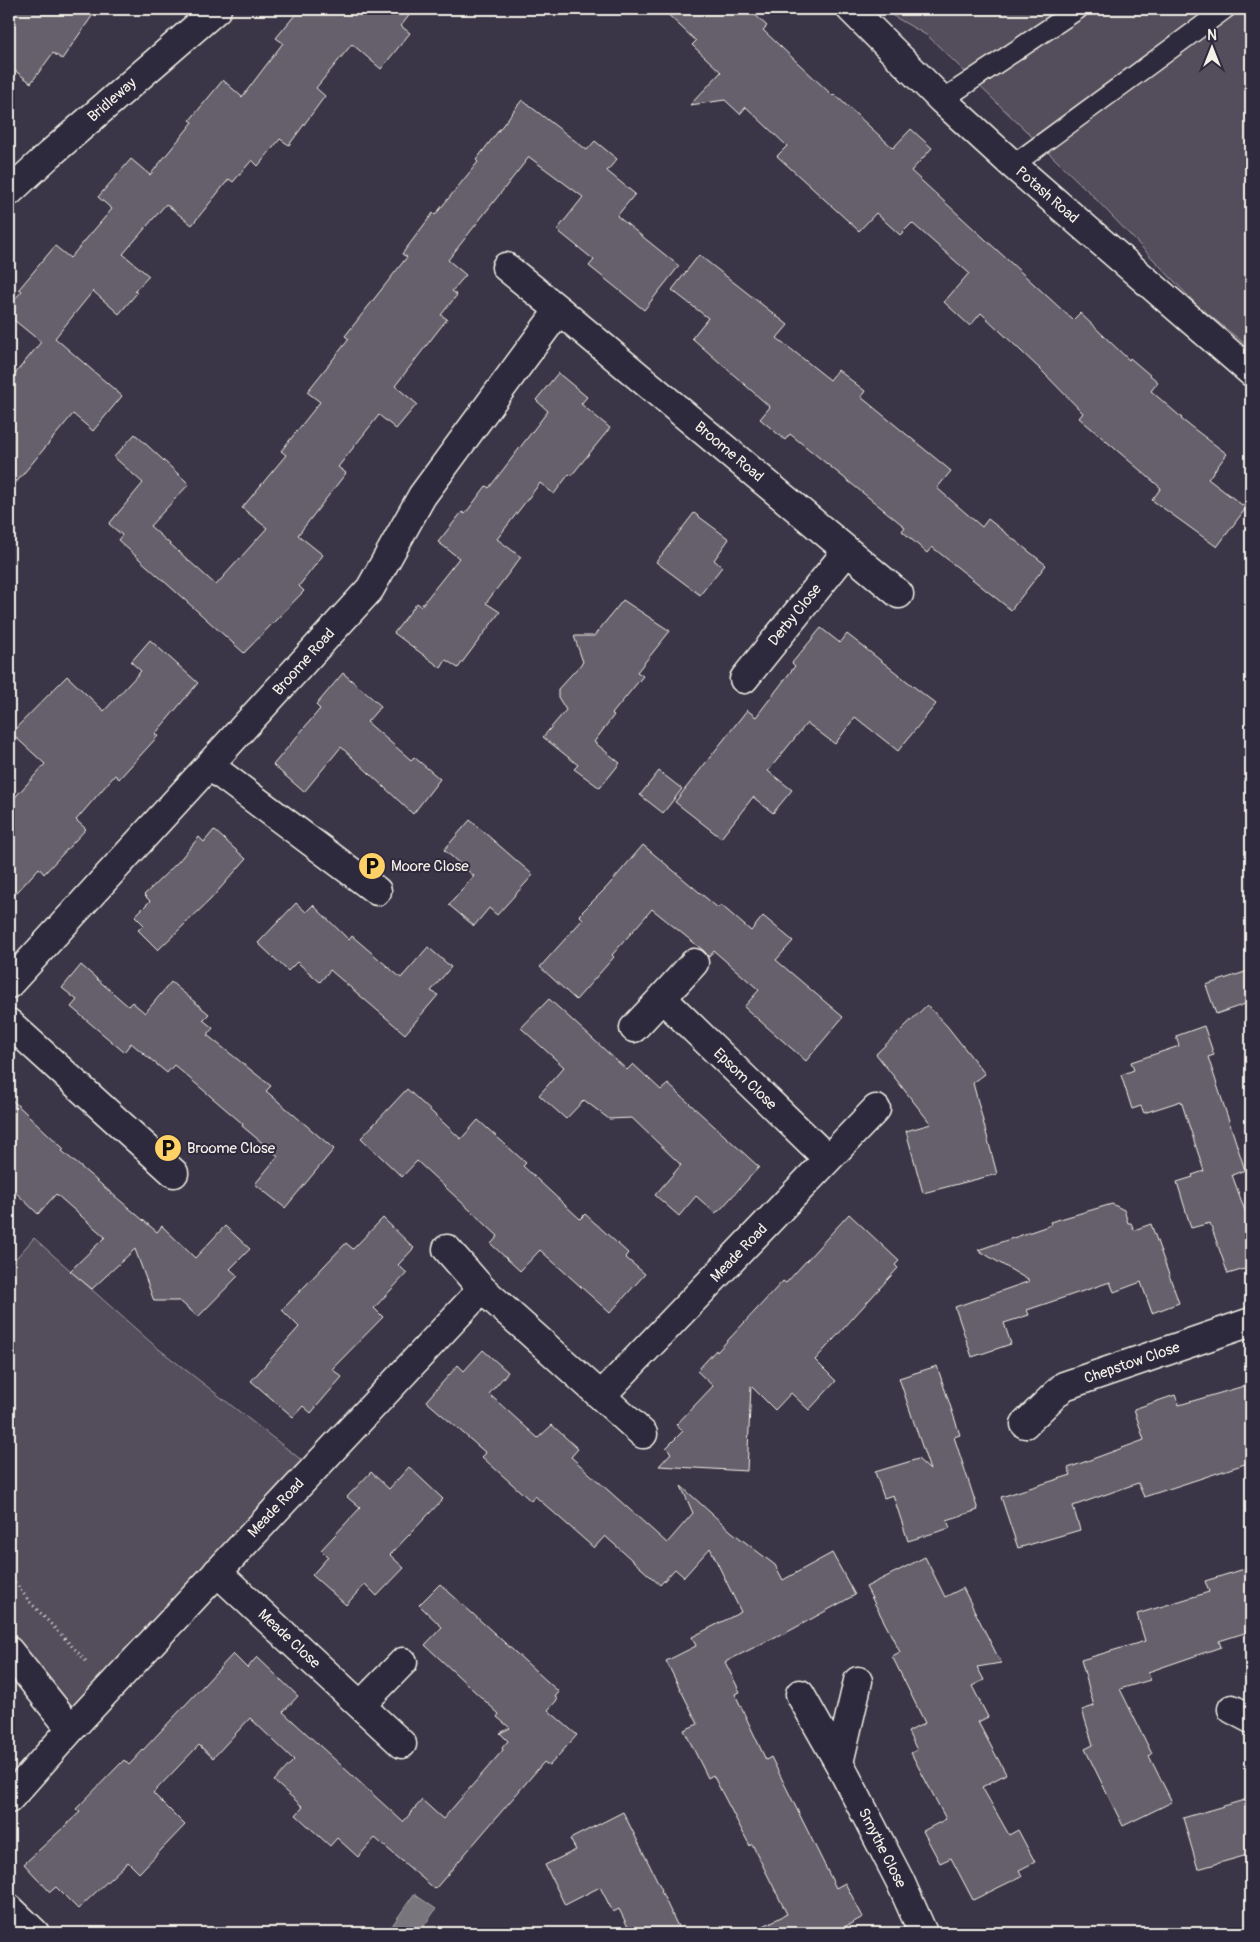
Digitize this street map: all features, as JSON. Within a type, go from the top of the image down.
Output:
[{"type":"street","name":"Bridleway","points":[[9,192],[217,9]]},
{"type":"street","name":"Potash Road","points":[[852,9],[942,100],[1013,165],[1251,372]]},
{"type":"street","name":"Broome Road","points":[[506,267],[899,594]]},
{"type":"street","name":"Broome Road","points":[[9,984],[370,590],[422,496],[559,310]]},
{"type":"street","name":"Derby Close","points":[[744,679],[847,551]]},
{"type":"street","points":[[210,766],[377,891]]},
{"type":"street","points":[[634,1028],[694,963]]},
{"type":"street","name":"Epsom Close","points":[[662,998],[828,1159]]},
{"type":"street","points":[[9,1023],[174,1173]]},
{"type":"street","name":"Meade Road","points":[[601,1396],[876,1109]]},
{"type":"street","points":[[447,1248],[482,1289],[643,1434]]},
{"type":"street","name":"Meade Road","points":[[9,1799],[110,1686],[482,1289]]},
{"type":"street","name":"Chepstow Close","points":[[1024,1424],[1064,1386],[1251,1322]]},
{"type":"street","name":"Meade Close","points":[[217,1572],[402,1744]]},
{"type":"street","points":[[9,1651],[71,1729]]},
{"type":"street","points":[[361,1705],[403,1662]]},
{"type":"street","points":[[839,1763],[858,1681]]},
{"type":"street","name":"Smythe Close","points":[[800,1694],[839,1763],[900,1881],[923,1933]]},
{"type":"street","points":[[9,1908],[35,1933]]},
{"type":"lane","points":[[942,100],[1078,9]]},
{"type":"lane","points":[[1013,165],[1225,9]]},
{"type":"path","points":[[9,1574],[29,1600],[110,1686]]},
{"type":"shaded area","points":[[881,9],[1251,9],[1251,349],[1197,305],[1090,193],[928,36]]},
{"type":"shaded area","points":[[34,1238],[155,1346],[313,1469],[71,1729],[9,1651],[9,1266]]},
{"type":"shaded area","points":[[414,1894],[436,1909],[419,1933],[387,1933]]},
{"type":"building","points":[[9,9],[97,9],[62,59],[53,53],[31,83],[9,66]]},
{"type":"building","points":[[300,9],[414,9],[401,26],[410,33],[381,69],[352,44],[316,88],[325,96],[289,145],[280,139],[258,166],[252,160],[233,182],[229,179],[192,225],[166,204],[123,254],[149,276],[135,291],[137,293],[119,314],[93,291],[55,338],[122,396],[93,431],[73,414],[9,491],[9,381],[41,342],[9,316],[9,306],[22,291],[19,289],[55,246],[70,258],[112,209],[98,197],[131,159],[150,175],[193,122],[190,120],[223,80],[242,97],[283,43],[276,38]]},
{"type":"building","points":[[662,9],[749,9],[767,26],[763,30],[833,96],[834,94],[893,148],[911,129],[932,148],[911,171],[1073,320],[1080,313],[1129,360],[1130,358],[1158,382],[1151,391],[1181,419],[1227,454],[1208,479],[1246,508],[1217,547],[1152,500],[1161,488],[1079,418],[1083,413],[981,313],[970,326],[944,302],[969,273],[912,223],[900,235],[876,213],[859,231],[777,156],[787,146],[746,107],[740,114],[725,100],[690,105],[721,72],[692,45],[696,41]]},
{"type":"building","points":[[522,100],[587,150],[595,141],[617,159],[607,171],[635,194],[617,216],[679,266],[644,310],[589,266],[594,260],[557,230],[583,197],[529,157],[448,260],[466,275],[452,291],[457,295],[441,315],[447,319],[395,386],[417,404],[396,429],[379,415],[338,467],[346,473],[298,535],[323,555],[299,586],[304,591],[244,653],[118,540],[122,535],[109,524],[143,483],[114,457],[135,434],[189,484],[150,526],[216,585],[267,528],[242,508],[286,455],[281,451],[320,402],[307,392],[349,339],[345,336],[407,257],[402,254],[433,213],[435,215],[478,162],[476,160]]},
{"type":"building","points":[[699,255],[788,325],[777,338],[830,380],[838,370],[865,391],[861,397],[951,471],[937,488],[982,527],[988,519],[1046,565],[1011,610],[932,547],[927,553],[902,531],[905,527],[790,434],[785,440],[760,419],[770,407],[692,338],[708,318],[672,290]]},
{"type":"building","points":[[558,373],[587,397],[581,404],[610,428],[571,476],[569,474],[554,494],[540,483],[497,539],[521,557],[486,603],[500,612],[458,668],[446,660],[441,668],[394,633],[417,603],[421,606],[459,558],[438,542],[462,512],[465,514],[486,486],[489,488],[548,411],[536,400]]},
{"type":"building","points":[[694,513],[729,539],[714,560],[722,567],[700,595],[656,562]]},
{"type":"building","points":[[623,600],[670,631],[637,672],[643,676],[612,714],[614,715],[594,742],[620,763],[600,788],[574,769],[578,765],[543,737],[566,710],[558,697],[558,689],[583,662],[574,636],[594,636]]},
{"type":"building","points":[[821,628],[840,643],[847,634],[936,704],[898,751],[855,717],[835,744],[807,723],[768,771],[792,790],[773,813],[753,797],[721,838],[675,802],[747,710],[756,717],[795,666],[792,663]]},
{"type":"building","points":[[150,640],[198,683],[155,734],[158,736],[119,779],[115,775],[76,820],[86,829],[44,874],[39,868],[9,901],[9,804],[45,764],[11,733],[67,676],[104,711],[141,671],[131,662]]},
{"type":"building","points":[[343,673],[381,706],[367,722],[411,760],[414,757],[440,779],[413,814],[341,747],[304,792],[273,765],[320,709],[316,705]]},
{"type":"building","points":[[659,771],[682,789],[663,813],[640,795]]},
{"type":"building","points":[[470,820],[533,875],[497,915],[489,908],[474,926],[449,905],[474,876],[444,850]]},
{"type":"building","points":[[214,830],[246,859],[210,900],[158,950],[138,930],[144,925],[135,916],[150,901],[144,895],[178,862],[199,837],[204,842]]},
{"type":"building","points":[[643,845],[718,908],[721,905],[751,931],[763,916],[793,941],[776,960],[843,1017],[806,1061],[744,1007],[759,990],[714,951],[709,957],[652,909],[612,955],[614,957],[576,1000],[540,967],[583,919],[579,915],[607,887]]},
{"type":"building","points":[[296,903],[306,912],[313,905],[349,940],[352,936],[401,978],[428,947],[451,967],[431,991],[438,995],[405,1034],[330,970],[320,982],[297,962],[288,971],[258,943]]},
{"type":"building","points":[[81,965],[128,1006],[132,1002],[145,1013],[171,982],[209,1014],[203,1020],[213,1028],[207,1035],[271,1086],[266,1091],[334,1149],[285,1208],[255,1184],[278,1156],[174,1065],[167,1073],[131,1043],[124,1052],[71,1007],[77,1000],[62,988]]},
{"type":"building","points":[[1251,970],[1251,1002],[1216,1014],[1206,985]]},
{"type":"building","points":[[549,999],[627,1070],[633,1064],[661,1090],[668,1084],[759,1167],[720,1210],[715,1213],[696,1196],[679,1216],[655,1195],[681,1165],[632,1118],[609,1119],[584,1100],[566,1119],[539,1095],[564,1067],[521,1028]]},
{"type":"building","points":[[927,1005],[947,1026],[985,1074],[973,1083],[997,1174],[923,1193],[906,1131],[931,1124],[876,1054]]},
{"type":"building","points":[[1204,1026],[1214,1055],[1208,1057],[1245,1170],[1232,1175],[1251,1227],[1251,1267],[1228,1274],[1210,1223],[1191,1228],[1177,1182],[1204,1171],[1181,1101],[1144,1113],[1141,1106],[1132,1109],[1121,1075],[1134,1070],[1131,1062],[1179,1046],[1176,1036]]},
{"type":"building","points":[[407,1089],[461,1139],[478,1120],[526,1163],[523,1166],[580,1219],[585,1214],[628,1253],[625,1257],[645,1274],[610,1313],[540,1250],[520,1271],[491,1244],[498,1236],[417,1161],[402,1177],[361,1138]]},
{"type":"building","points":[[9,1097],[64,1149],[62,1151],[157,1232],[162,1226],[195,1258],[225,1226],[250,1249],[230,1269],[238,1276],[198,1317],[180,1301],[154,1301],[135,1249],[92,1289],[70,1271],[105,1237],[56,1194],[38,1214],[9,1186]]},
{"type":"building","points":[[1112,1204],[1124,1210],[1128,1223],[1131,1223],[1134,1230],[1151,1224],[1179,1303],[1152,1313],[1141,1282],[1114,1292],[1110,1282],[1027,1310],[1029,1315],[1004,1323],[1011,1344],[972,1357],[955,1307],[1030,1281],[978,1250],[1051,1225],[1050,1222]]},
{"type":"building","points":[[849,1214],[899,1261],[895,1265],[898,1268],[815,1360],[836,1381],[809,1410],[791,1393],[775,1410],[751,1386],[747,1471],[659,1466],[671,1453],[666,1448],[683,1431],[676,1425],[713,1386],[697,1371],[783,1281],[786,1283]]},
{"type":"building","points":[[383,1218],[414,1248],[398,1265],[407,1273],[374,1308],[383,1317],[332,1369],[342,1377],[311,1413],[303,1406],[293,1417],[251,1381],[299,1327],[282,1310],[346,1243],[353,1249]]},
{"type":"building","points":[[483,1350],[508,1372],[489,1394],[538,1438],[552,1425],[578,1449],[571,1457],[667,1543],[693,1513],[681,1486],[732,1532],[775,1565],[783,1580],[832,1553],[855,1595],[782,1635],[725,1662],[740,1692],[735,1694],[766,1760],[771,1757],[836,1888],[845,1883],[863,1917],[833,1933],[750,1933],[787,1914],[752,1844],[750,1846],[713,1775],[708,1778],[684,1730],[698,1724],[666,1661],[696,1646],[692,1637],[741,1612],[710,1548],[684,1577],[675,1569],[660,1585],[605,1536],[594,1548],[535,1496],[531,1501],[482,1457],[486,1453],[426,1401],[458,1365],[464,1371]]},
{"type":"building","points":[[937,1366],[960,1435],[954,1437],[978,1510],[947,1520],[950,1528],[908,1541],[893,1495],[884,1498],[875,1472],[918,1459],[930,1470],[899,1378]]},
{"type":"building","points":[[1251,1384],[1251,1462],[1144,1497],[1138,1483],[1073,1506],[1080,1530],[1018,1548],[1001,1497],[1071,1475],[1068,1468],[1144,1440],[1134,1409],[1175,1395],[1179,1405]]},
{"type":"building","points":[[409,1467],[443,1499],[390,1555],[404,1568],[377,1596],[365,1584],[346,1605],[312,1575],[328,1557],[321,1550],[360,1508],[347,1497],[371,1472],[389,1489]]},
{"type":"building","points":[[925,1557],[945,1597],[963,1588],[1001,1663],[977,1667],[984,1680],[972,1686],[988,1717],[978,1722],[1006,1774],[982,1787],[1009,1835],[1018,1830],[1035,1862],[1019,1870],[1022,1876],[973,1900],[951,1858],[940,1863],[923,1831],[946,1819],[911,1753],[917,1750],[908,1732],[925,1723],[892,1656],[900,1652],[866,1587]]},
{"type":"building","points":[[1251,1567],[1251,1631],[1219,1641],[1221,1647],[1148,1672],[1150,1680],[1120,1689],[1152,1754],[1149,1756],[1172,1802],[1123,1826],[1085,1749],[1093,1745],[1082,1710],[1094,1706],[1081,1660],[1145,1641],[1137,1614],[1209,1592],[1205,1581]]},
{"type":"building","points":[[440,1584],[559,1692],[555,1697],[558,1699],[548,1710],[577,1735],[549,1766],[544,1762],[435,1889],[375,1838],[358,1857],[337,1838],[330,1846],[296,1815],[303,1807],[274,1781],[294,1760],[250,1718],[213,1758],[199,1745],[153,1793],[185,1825],[139,1873],[128,1862],[78,1909],[56,1887],[50,1892],[24,1864],[80,1812],[76,1809],[124,1760],[129,1765],[233,1654],[247,1668],[257,1657],[298,1696],[283,1712],[403,1822],[422,1800],[443,1819],[503,1750],[502,1748],[508,1741],[500,1733],[510,1728],[497,1717],[499,1714],[425,1645],[442,1627],[419,1605]]},
{"type":"building","points":[[1251,1798],[1251,1854],[1198,1869],[1183,1818]]},
{"type":"building","points":[[623,1812],[681,1933],[631,1933],[619,1909],[613,1912],[600,1887],[565,1905],[545,1865],[576,1850],[570,1839]]},
{"type":"place","name":"Moore Close","points":[[372,866]]},
{"type":"place","name":"Broome Close","points":[[168,1148]]}]
